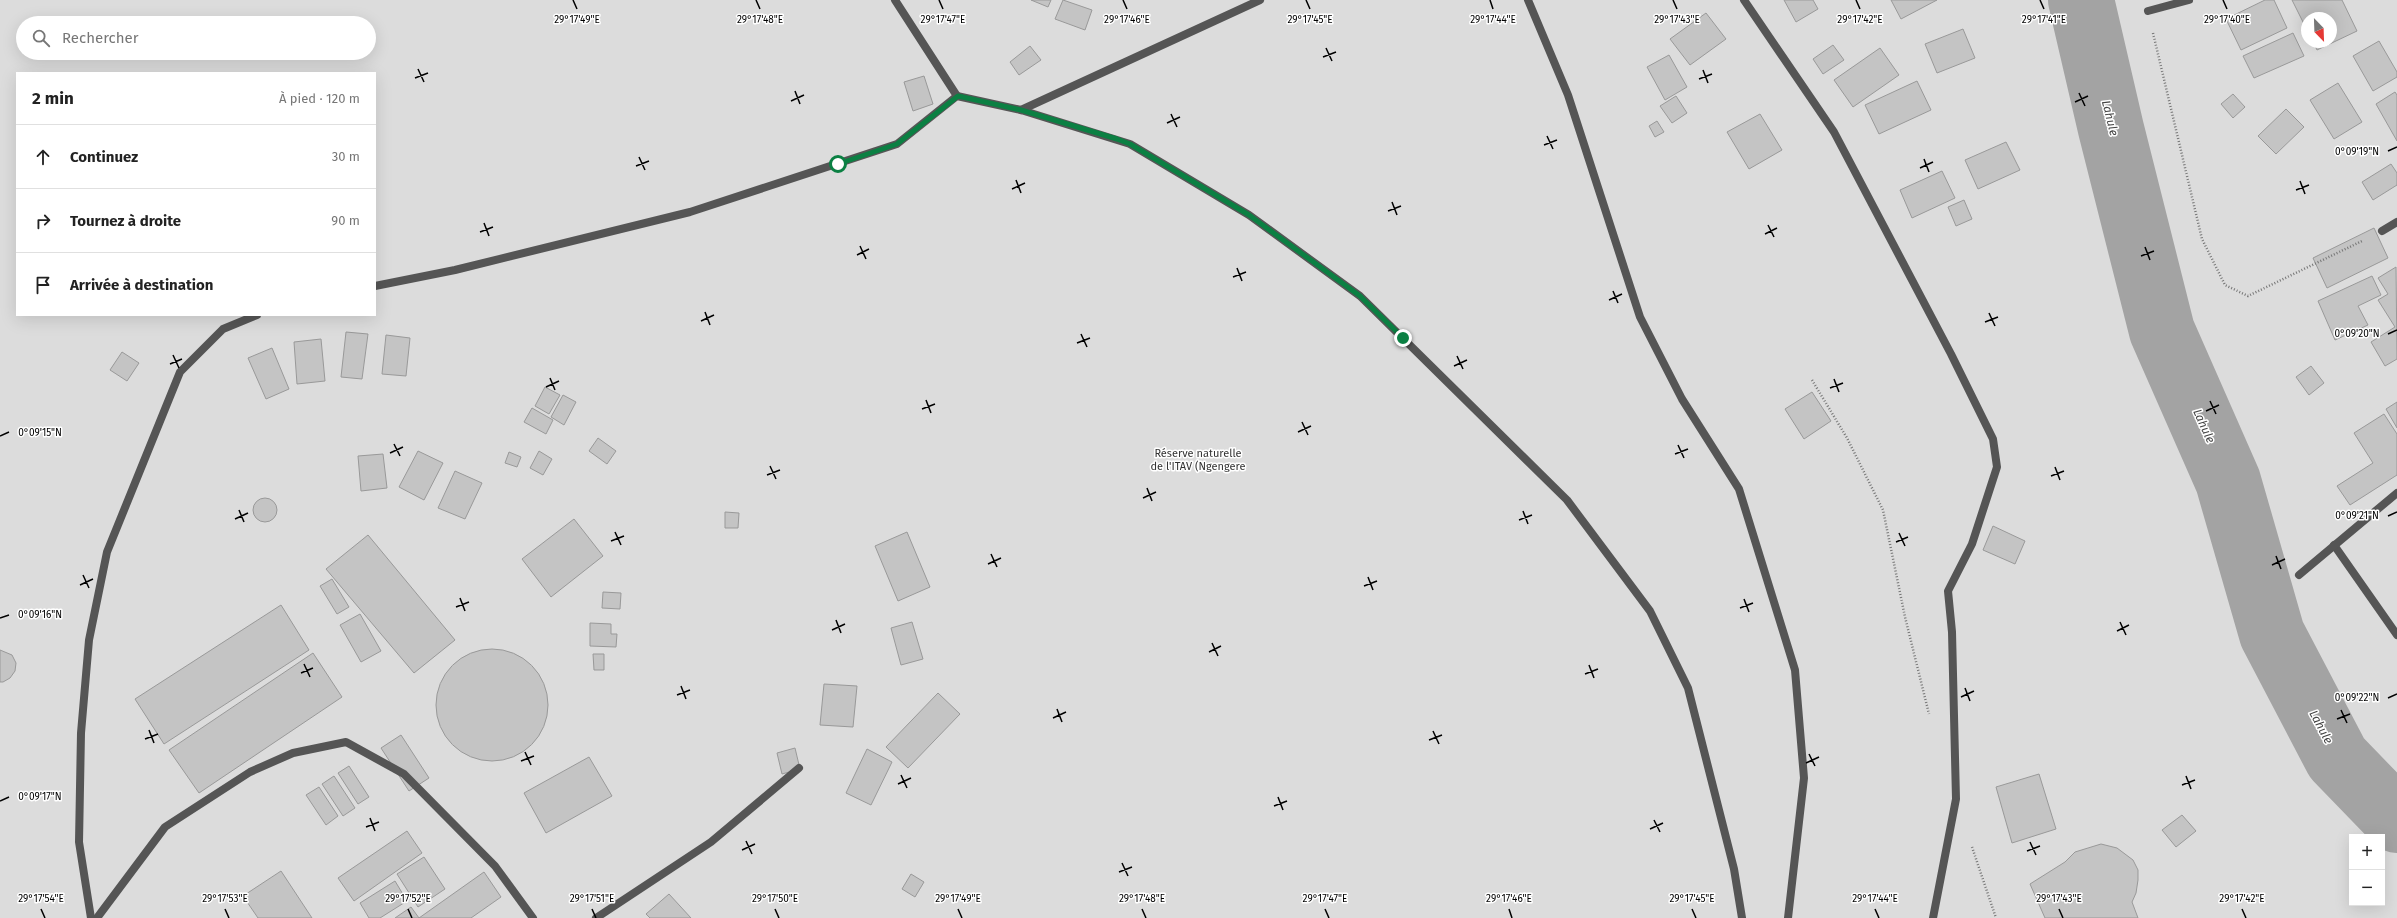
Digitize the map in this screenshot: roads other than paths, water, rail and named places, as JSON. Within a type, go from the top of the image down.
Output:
[{"type":"street","points":[[895,0],[958,96],[1021,110],[1130,144],[1249,215],[1360,296],[1567,500],[1650,611],[1688,688],[1734,869],[1742,918]]},
{"type":"street","points":[[1021,110],[1260,0]]},
{"type":"street","points":[[1528,0],[1568,95],[1640,317],[1682,399],[1739,489],[1795,670],[1804,778],[1788,918]]},
{"type":"street","points":[[1744,0],[1834,132],[1948,348],[1993,439],[1997,467],[1972,544],[1948,592],[1952,632],[1956,799],[1933,918]]},
{"type":"street","points":[[2148,11],[2189,0]]},
{"type":"street","points":[[376,286],[455,270],[690,212],[897,144],[958,96]]},
{"type":"street","points":[[2382,232],[2397,222]]},
{"type":"street","points":[[91,918],[79,842],[81,733],[89,640],[107,552],[180,372],[224,329],[255,316]]},
{"type":"street","points":[[2299,575],[2397,493]]},
{"type":"street","points":[[2334,545],[2397,635]]},
{"type":"street","points":[[97,918],[165,827],[250,772],[293,753],[346,742],[404,774],[495,866],[533,918]]},
{"type":"street","points":[[596,918],[711,842],[799,768]]},
{"type":"waterway","name":"Lahule","points":[[2081,0],[2111,129],[2162,331],[2228,481],[2272,634],[2337,758],[2397,820]]},
{"type":"park label","name":"Réserve naturelle de l'ITAV (Ngengere","points":[[1198,459]]}]
